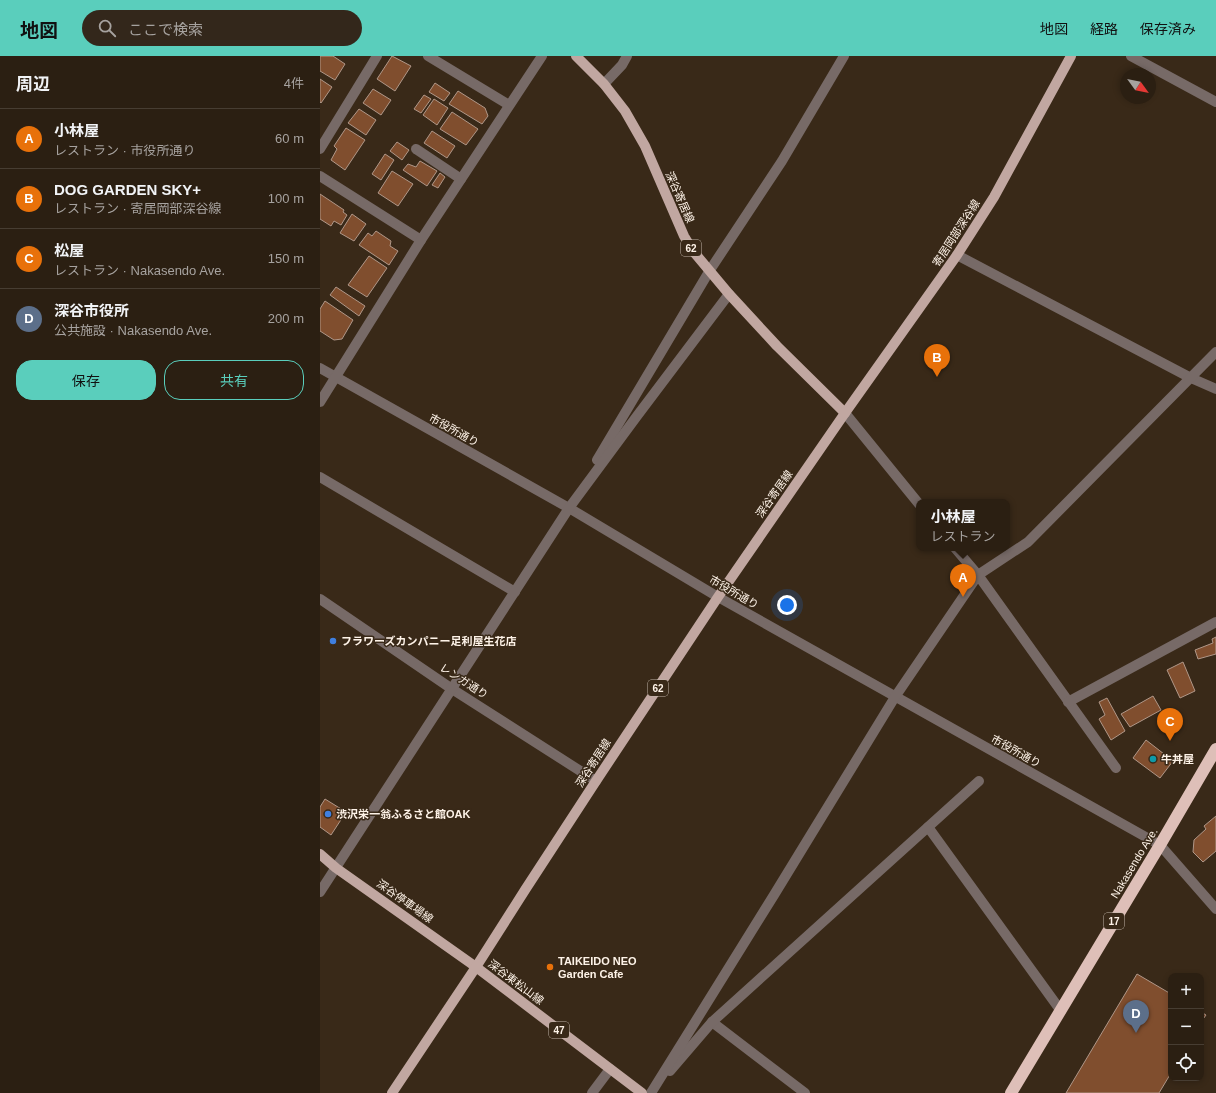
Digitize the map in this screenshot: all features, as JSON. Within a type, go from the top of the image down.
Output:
[{"type":"highway","name":"Nakasendo Ave.","points":[[1011,1093],[1216,749]]},
{"type":"main road","name":"深谷寄居線","points":[[476,967],[596,781],[718,597],[845,413],[777,346],[729,294],[693,251],[684,236],[645,146],[625,112],[604,84],[576,56]]},
{"type":"main road","name":"寄居岡部深谷線","points":[[845,413],[957,255],[994,198],[1071,56]]},
{"type":"main road","name":"深谷停車場線","points":[[320,854],[336,868],[476,967]]},
{"type":"main road","name":"深谷東松山線","points":[[392,1093],[476,967],[642,1093]]},
{"type":"street","points":[[320,149],[377,56]]},
{"type":"street","points":[[428,56],[509,105]]},
{"type":"street","points":[[320,402],[421,240],[542,56]]},
{"type":"street","points":[[604,84],[622,65],[627,56]]},
{"type":"street","points":[[320,892],[569,508],[710,270],[782,161],[844,56]]},
{"type":"street","points":[[1131,56],[1216,102]]},
{"type":"street","points":[[416,149],[461,179]]},
{"type":"street","points":[[320,176],[421,240]]},
{"type":"street","points":[[957,255],[1191,378],[1216,389]]},
{"type":"street","points":[[569,508],[729,294]]},
{"type":"street","points":[[651,1093],[895,697],[978,576],[1028,542],[1216,352]]},
{"type":"street","name":"市役所通り","points":[[320,368],[569,508],[718,597],[1160,845],[1216,909]]},
{"type":"street","points":[[845,413],[916,500]]},
{"type":"street","points":[[320,477],[515,592]]},
{"type":"street","points":[[957,551],[978,576],[1116,768]]},
{"type":"street","name":"レンガ通り","points":[[320,599],[452,689],[596,781]]},
{"type":"street","points":[[1068,702],[1216,622]]},
{"type":"street","points":[[651,1093],[712,1022],[979,781]]},
{"type":"street","points":[[928,827],[1061,1011]]},
{"type":"street","points":[[712,1022],[805,1093]]},
{"type":"street","points":[[592,1093],[610,1069]]},
{"type":"building","points":[[320,56],[333,56],[345,64],[335,80],[320,71]]},
{"type":"building","points":[[392,56],[411,66],[395,91],[377,79]]},
{"type":"building","points":[[320,79],[332,87],[321,103],[320,102]]},
{"type":"building","points":[[435,83],[450,93],[444,101],[429,92]]},
{"type":"building","points":[[373,89],[391,100],[381,115],[363,103]]},
{"type":"building","points":[[458,91],[485,108],[488,116],[482,124],[449,104]]},
{"type":"building","points":[[424,95],[431,99],[421,113],[414,109]]},
{"type":"building","points":[[434,99],[448,108],[437,125],[423,115]]},
{"type":"building","points":[[359,109],[376,120],[366,135],[348,123]]},
{"type":"building","points":[[452,112],[478,129],[466,145],[440,129]]},
{"type":"building","points":[[346,128],[365,140],[345,170],[331,160],[337,149],[334,146]]},
{"type":"building","points":[[432,131],[455,146],[447,158],[424,143]]},
{"type":"building","points":[[397,142],[409,150],[402,160],[390,151]]},
{"type":"building","points":[[385,154],[394,160],[381,180],[372,174]]},
{"type":"building","points":[[420,161],[437,171],[427,186],[403,170],[408,164],[416,167]]},
{"type":"building","points":[[392,171],[413,184],[398,206],[378,193]]},
{"type":"building","points":[[440,173],[445,177],[438,188],[432,185]]},
{"type":"building","points":[[320,194],[344,210],[343,212],[347,215],[341,225],[334,221],[331,226],[320,219]]},
{"type":"building","points":[[352,214],[366,224],[354,241],[340,233]]},
{"type":"building","points":[[376,231],[391,241],[390,246],[398,251],[389,265],[359,245],[368,233],[372,236]]},
{"type":"building","points":[[369,256],[387,268],[367,297],[348,285]]},
{"type":"building","points":[[336,287],[365,306],[359,316],[330,295]]},
{"type":"building","points":[[325,301],[353,320],[342,339],[334,340],[320,331],[320,309]]},
{"type":"building","points":[[1216,637],[1216,654],[1198,659],[1195,650],[1213,643],[1212,639]]},
{"type":"building","points":[[1183,662],[1195,691],[1180,698],[1167,670]]},
{"type":"building","points":[[1153,696],[1161,710],[1130,727],[1121,714]]},
{"type":"building","points":[[1107,698],[1125,731],[1111,740],[1099,719],[1105,715],[1099,702]]},
{"type":"building","name":"牛丼屋","points":[[1146,740],[1173,761],[1160,778],[1133,758]]},
{"type":"building","points":[[325,799],[346,812],[331,835],[320,827],[320,807]]},
{"type":"building","points":[[1216,816],[1216,851],[1203,862],[1193,852],[1194,840],[1206,829],[1204,826]]},
{"type":"building","points":[[1137,974],[1168,992],[1168,1078],[1159,1093],[1066,1093]]},
{"type":"place","name":"DOG GARDEN SKY+","points":[[937,377]]},
{"type":"place","name":"小林屋","points":[[963,597]]},
{"type":"place","name":"フラワーズカンパニー足利屋生花店","points":[[333,641]]},
{"type":"place","name":"松屋","points":[[1170,741]]},
{"type":"place","name":"牛丼屋","points":[[1153,759]]},
{"type":"place","name":"渋沢栄一翁ふるさと館OAK","points":[[328,814]]},
{"type":"place","name":"TAIKEIDO NEO Garden Cafe","points":[[550,967]]},
{"type":"place","name":"深谷市役所","points":[[1136,1033]]}]
